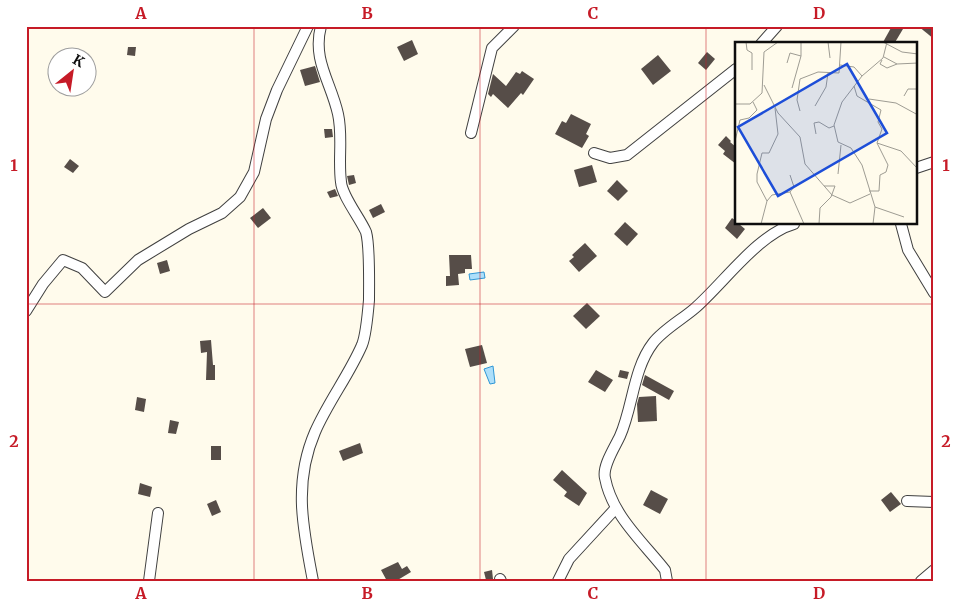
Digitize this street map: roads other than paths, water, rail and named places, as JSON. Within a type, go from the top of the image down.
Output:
[{"type":"street","points":[[26,311],[43,284],[64,260],[82,268],[104,292],[138,260],[189,229],[222,213],[240,196],[254,172],[266,119],[277,90],[308,26]]},
{"type":"street","points":[[313,581],[305,542],[301,494],[303,470],[315,432],[362,344],[369,302],[369,265],[366,234],[341,183],[341,136],[338,112],[319,58],[318,38],[321,26]]},
{"type":"street","points":[[471,132],[492,48],[514,26]]},
{"type":"street","points":[[763,42],[777,26]]},
{"type":"street","points":[[594,153],[610,158],[627,155],[735,70]]},
{"type":"street","points":[[919,168],[934,162]]},
{"type":"street","points":[[667,581],[665,570],[615,509],[604,476],[609,458],[621,434],[644,356],[654,342],[695,308],[750,252],[784,227],[791,225]]},
{"type":"street","points":[[901,225],[908,250],[921,275],[934,293]]},
{"type":"street","points":[[921,275],[926,274],[934,282]]},
{"type":"street","points":[[907,501],[934,502]]},
{"type":"street","points":[[558,581],[568,559],[615,509]]},
{"type":"street","points":[[149,581],[158,513]]},
{"type":"street","points":[[921,581],[934,570]]},
{"type":"water","points":[[484,272],[485,278],[470,280],[469,274]]},
{"type":"water","points":[[493,366],[495,383],[490,384],[484,369]]}]
